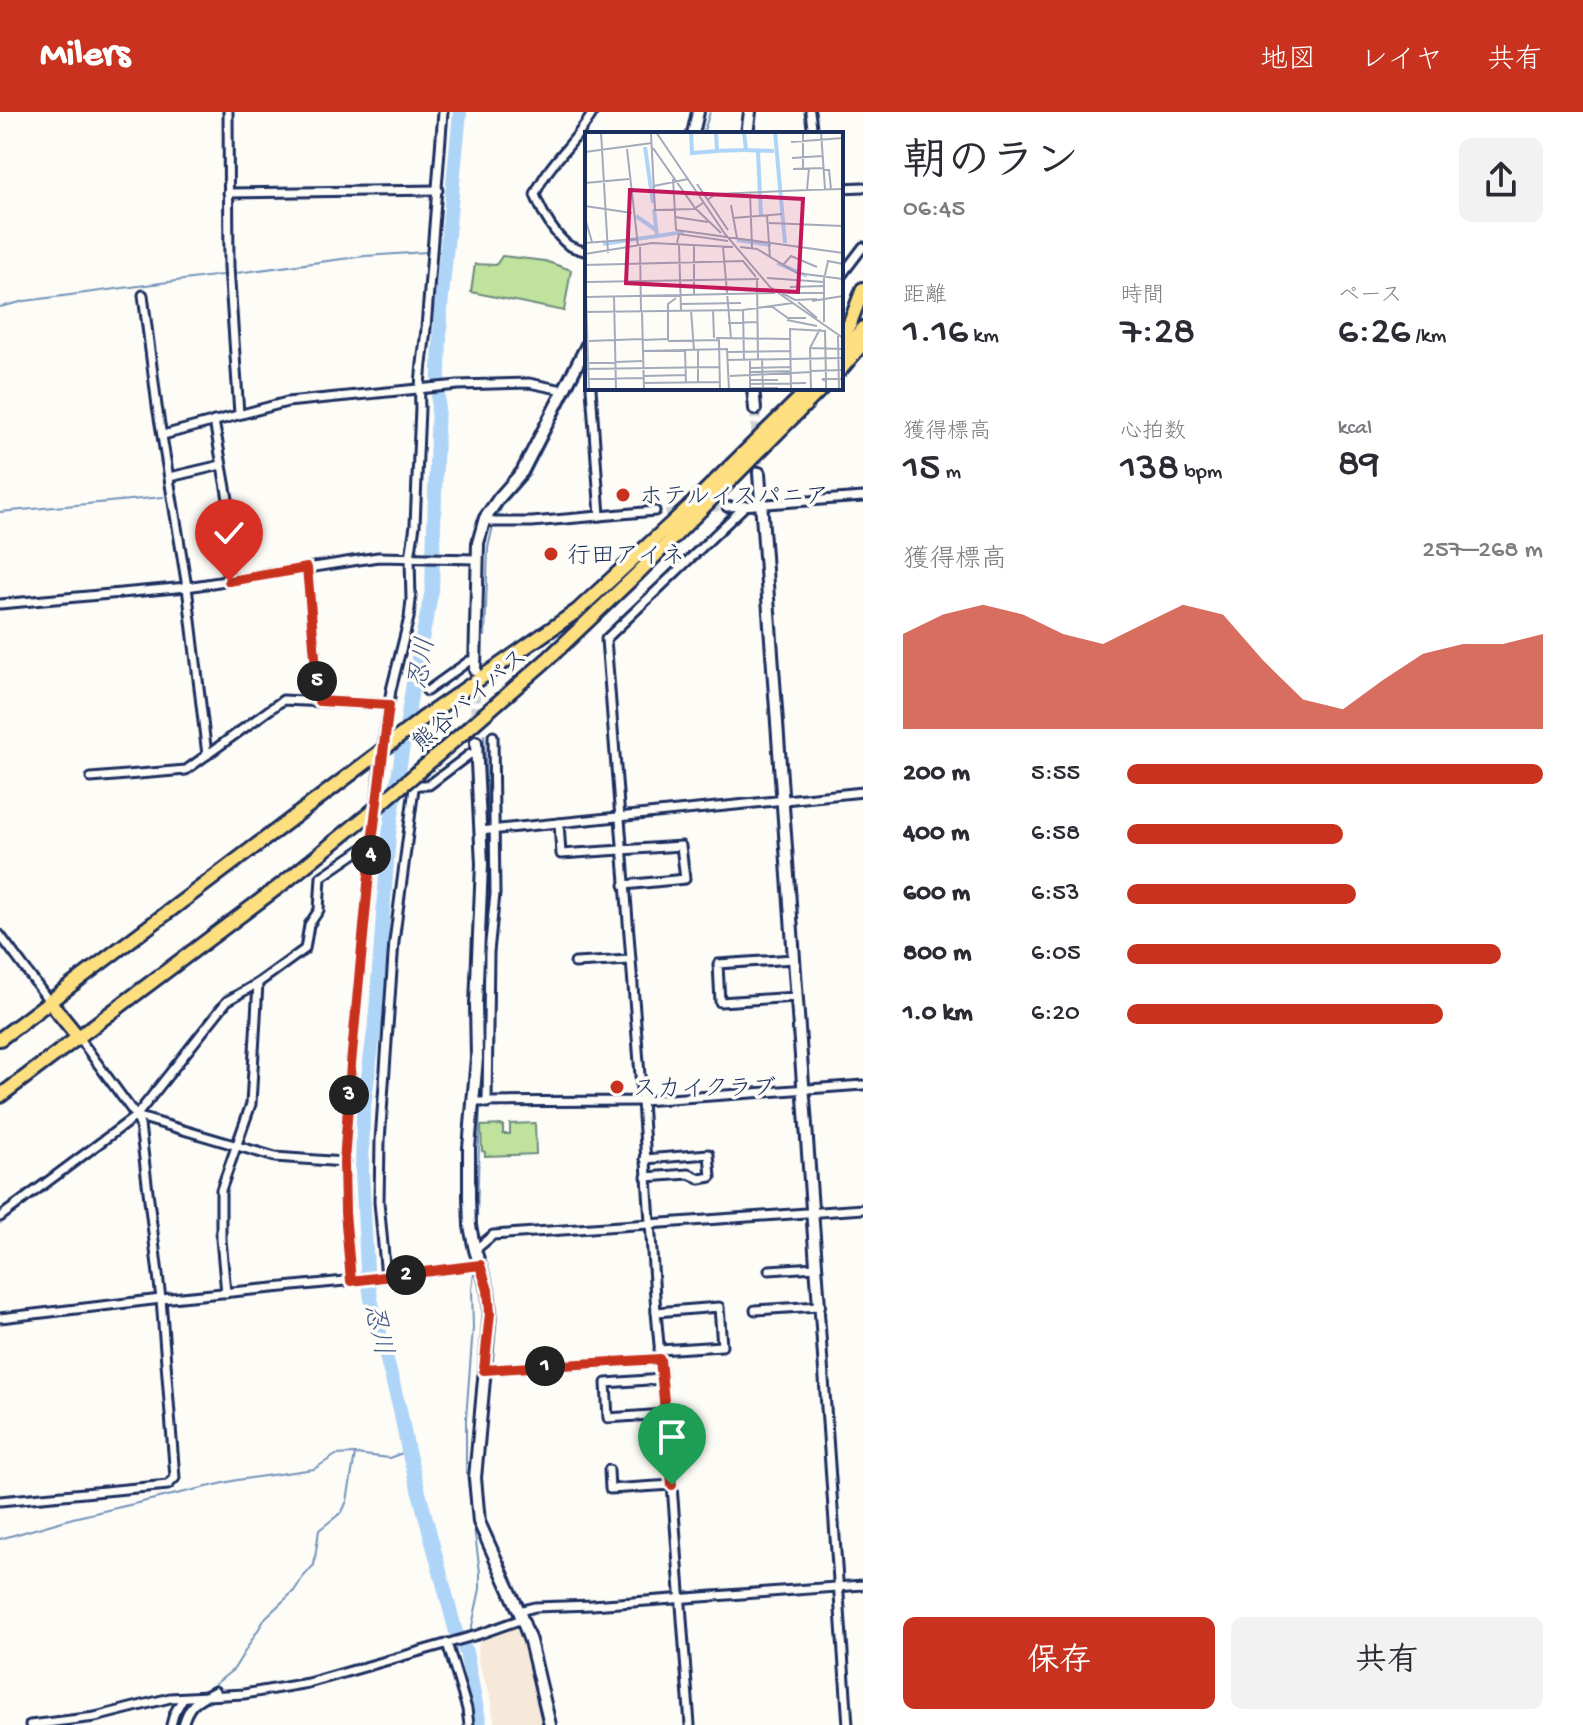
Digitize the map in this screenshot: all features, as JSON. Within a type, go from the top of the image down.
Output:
[{"type":"highway","points":[[843,336],[863,289]]},
{"type":"highway","points":[[843,353],[863,328]]},
{"type":"highway","points":[[843,367],[863,343]]},
{"type":"highway","name":"熊谷バイパス","points":[[0,1039],[422,719],[577,611],[688,508],[806,390]]},
{"type":"highway","name":"熊谷バイパス","points":[[0,1096],[285,882],[418,772],[549,658],[820,390]]},
{"type":"highway","points":[[49,1001],[79,1038]]},
{"type":"street","points":[[228,112],[229,269],[239,414]]},
{"type":"street","points":[[351,1281],[344,1162],[351,1064],[372,842],[389,705],[411,600],[421,388],[443,112]]},
{"type":"street","points":[[585,251],[570,246],[556,231],[535,195],[540,181],[582,131],[593,112]]},
{"type":"street","points":[[693,132],[698,112]]},
{"type":"street","points":[[747,132],[750,112]]},
{"type":"street","points":[[810,112],[813,132]]},
{"type":"street","points":[[843,188],[863,187]]},
{"type":"street","points":[[228,193],[438,190]]},
{"type":"street","points":[[843,273],[863,247]]},
{"type":"street","points":[[143,295],[157,406],[187,587],[207,755]]},
{"type":"street","points":[[475,665],[480,530],[489,520],[499,498],[522,472],[585,349]]},
{"type":"street","points":[[163,435],[287,402],[456,385],[529,383],[563,390]]},
{"type":"street","points":[[591,390],[600,516]]},
{"type":"street","points":[[753,390],[755,409]]},
{"type":"street","points":[[214,421],[235,538],[220,545],[229,581]]},
{"type":"street","points":[[170,477],[221,465]]},
{"type":"street","points":[[759,473],[848,1725]]},
{"type":"street","points":[[727,507],[863,497]]},
{"type":"street","points":[[690,1725],[606,639],[745,506]]},
{"type":"street","points":[[489,520],[532,522],[655,511]]},
{"type":"street","points":[[0,604],[187,587],[378,557],[477,559]]},
{"type":"street","points":[[307,568],[319,701]]},
{"type":"street","points":[[427,691],[469,661],[475,665]]},
{"type":"street","points":[[91,778],[186,770],[283,700],[389,705]]},
{"type":"street","points":[[493,736],[482,864],[480,1102],[469,1148],[470,1226],[488,1290],[490,1313],[475,1478],[479,1522],[521,1615],[550,1725]]},
{"type":"street","points":[[476,742],[487,830]]},
{"type":"street","points":[[386,1277],[379,1202],[380,1141],[394,942],[414,788],[429,785],[470,754],[477,755]]},
{"type":"street","points":[[487,830],[863,792]]},
{"type":"street","points":[[559,823],[561,854],[681,846],[685,879],[624,885]]},
{"type":"street","points":[[0,1217],[136,1116],[227,1001],[305,949],[309,925],[319,910],[321,877],[372,842]]},
{"type":"street","points":[[0,935],[49,1001]]},
{"type":"street","points":[[793,959],[718,964],[720,1002],[796,997]]},
{"type":"street","points":[[575,963],[630,960]]},
{"type":"street","points":[[226,1293],[221,1190],[251,1104],[258,983]]},
{"type":"street","points":[[0,1501],[168,1485],[175,1478],[161,1299],[140,1125],[79,1038]]},
{"type":"street","points":[[480,1102],[642,1101],[863,1085]]},
{"type":"street","points":[[136,1116],[275,1157],[344,1162]]},
{"type":"street","points":[[645,1159],[709,1154],[711,1177],[700,1179],[689,1174],[646,1177]]},
{"type":"street","points":[[475,1250],[493,1235],[863,1209]]},
{"type":"street","points":[[0,1318],[480,1265]]},
{"type":"street","points":[[769,1270],[816,1267]]},
{"type":"street","points":[[755,1310],[819,1306]]},
{"type":"street","points":[[656,1312],[719,1307],[722,1346],[659,1350]]},
{"type":"street","points":[[484,1370],[660,1359]]},
{"type":"street","points":[[662,1379],[606,1383],[608,1418],[665,1414]]},
{"type":"street","points":[[609,1470],[610,1489],[672,1485]]},
{"type":"street","points":[[30,1725],[95,1717],[170,1698],[244,1694],[308,1683],[477,1635],[535,1607],[863,1585]]},
{"type":"street","points":[[450,1642],[469,1725]]},
{"type":"street","points":[[183,1725],[191,1705],[215,1691]]},
{"type":"street","points":[[171,1725],[183,1698]]},
{"type":"shaded area","points":[[520,1627],[542,1725],[495,1725],[490,1696],[478,1662],[479,1637]]},
{"type":"green space","points":[[502,256],[545,261],[571,270],[564,311],[471,292],[475,264],[496,265]]},
{"type":"green space","points":[[535,1123],[536,1154],[485,1156],[482,1151],[481,1126],[503,1125],[503,1134],[510,1134],[510,1124]]},
{"type":"waterway","name":"忍川","points":[[460,112],[441,307],[432,590],[413,683],[389,834],[375,1024],[363,1114],[362,1171],[371,1299],[456,1632],[466,1652],[480,1725]]},
{"type":"waterway","points":[[704,132],[710,112]]},
{"type":"waterway","points":[[434,252],[447,251]]},
{"type":"waterway","points":[[0,307],[25,301],[365,256],[427,252]]},
{"type":"waterway","points":[[495,520],[503,505],[529,475],[585,365]]},
{"type":"waterway","points":[[0,512],[163,497]]},
{"type":"waterway","points":[[485,636],[488,548],[493,526]]},
{"type":"waterway","points":[[484,735],[488,826]]},
{"type":"waterway","points":[[482,1049],[488,832]]},
{"type":"waterway","points":[[480,1097],[481,1068]]},
{"type":"waterway","points":[[477,1219],[480,1104]]},
{"type":"waterway","points":[[470,1635],[480,1589],[466,1467],[474,1273]]},
{"type":"waterway","points":[[0,1539],[73,1518],[237,1480],[314,1469],[336,1455],[389,1458],[408,1451]]},
{"type":"waterway","points":[[200,1693],[234,1669],[266,1617],[294,1591],[314,1565],[319,1530],[342,1512],[347,1501],[355,1455]]},
{"type":"waterway","name":"忍川","points":[[466,1652],[468,1641]]},
{"type":"waterway","points":[[177,1725],[187,1700]]},
{"type":"tunnel","points":[[755,409],[759,473]]},
{"type":"tunnel","points":[[702,509],[727,507]]},
{"type":"tunnel","points":[[655,511],[685,510]]},
{"type":"tunnel","points":[[475,676],[476,742]]},
{"type":"place","name":"ホテルイスパニア","points":[[623,495]]},
{"type":"place","name":"行田アイネ","points":[[551,554]]},
{"type":"place","name":"スカイクラブ","points":[[617,1087]]},
{"type":"route","points":[[229,581],[307,568],[319,701],[389,705],[372,842],[344,1162],[351,1281],[480,1265],[488,1290],[490,1313],[484,1370],[660,1359],[672,1485]]}]
